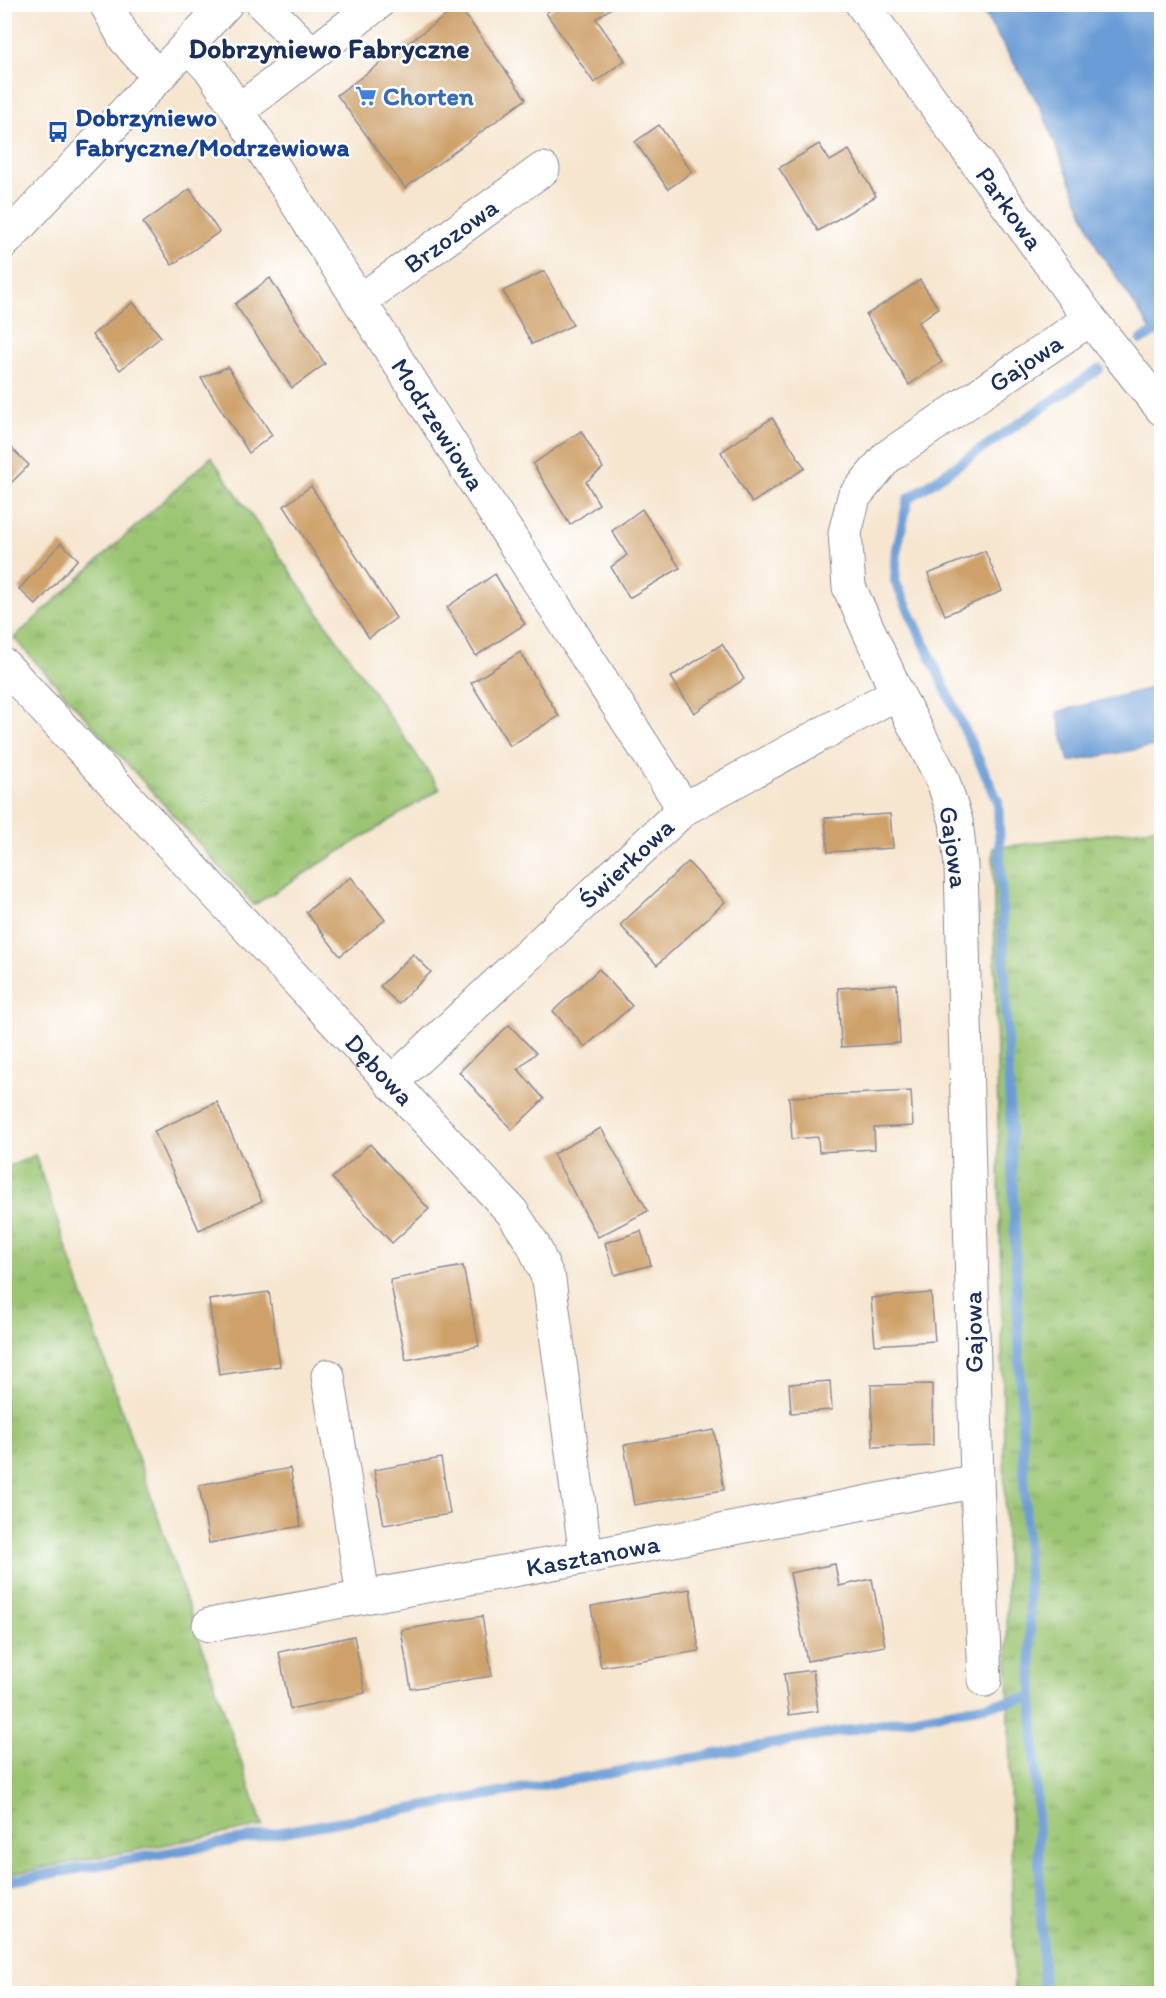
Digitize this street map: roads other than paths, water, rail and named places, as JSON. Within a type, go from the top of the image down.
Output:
[{"type":"street","points":[[106,4],[126,39],[158,77]]},
{"type":"street","points":[[4,242],[226,4]]},
{"type":"street","points":[[263,4],[312,54]]},
{"type":"street","points":[[238,111],[376,4]]},
{"type":"street","name":"Parkowa","points":[[862,4],[1090,319],[1161,409]]},
{"type":"street","name":"Modrzewiowa","points":[[188,46],[212,70],[684,809]]},
{"type":"street","name":"Brzozowa","points":[[360,301],[543,169]]},
{"type":"street","name":"Gajowa","points":[[985,1680],[977,1481],[961,866],[956,821],[942,778],[897,693],[849,586],[845,533],[854,497],[887,457],[1090,319]]},
{"type":"street","name":"Dębowa","points":[[4,665],[512,1212],[533,1244],[549,1280],[586,1557]]},
{"type":"street","name":"Świerkowa","points":[[391,1083],[684,809],[897,693]]},
{"type":"street","points":[[328,1376],[363,1596]]},
{"type":"street","name":"Kasztanowa","points":[[208,1625],[586,1557],[977,1481]]},
{"type":"water","points":[[979,5],[1161,5],[1161,336],[1153,333],[1098,249],[1040,106]]},
{"type":"water","points":[[1155,687],[1161,715],[1161,745],[1069,762],[1057,712]]},
{"type":"waterway","points":[[1141,340],[1153,333]]},
{"type":"waterway","points":[[1044,1994],[998,801],[895,581],[897,549],[908,499],[1099,369]]},
{"type":"waterway","points":[[4,1882],[1033,1697]]},
{"type":"place","name":"Chorten","points":[[366,96]]},
{"type":"place","name":"Dobrzyniewo Fabryczne/Modrzewiowa","points":[[58,132]]},
{"type":"district","name":"Dobrzyniewo Fabryczne","points":[[329,48]]}]
